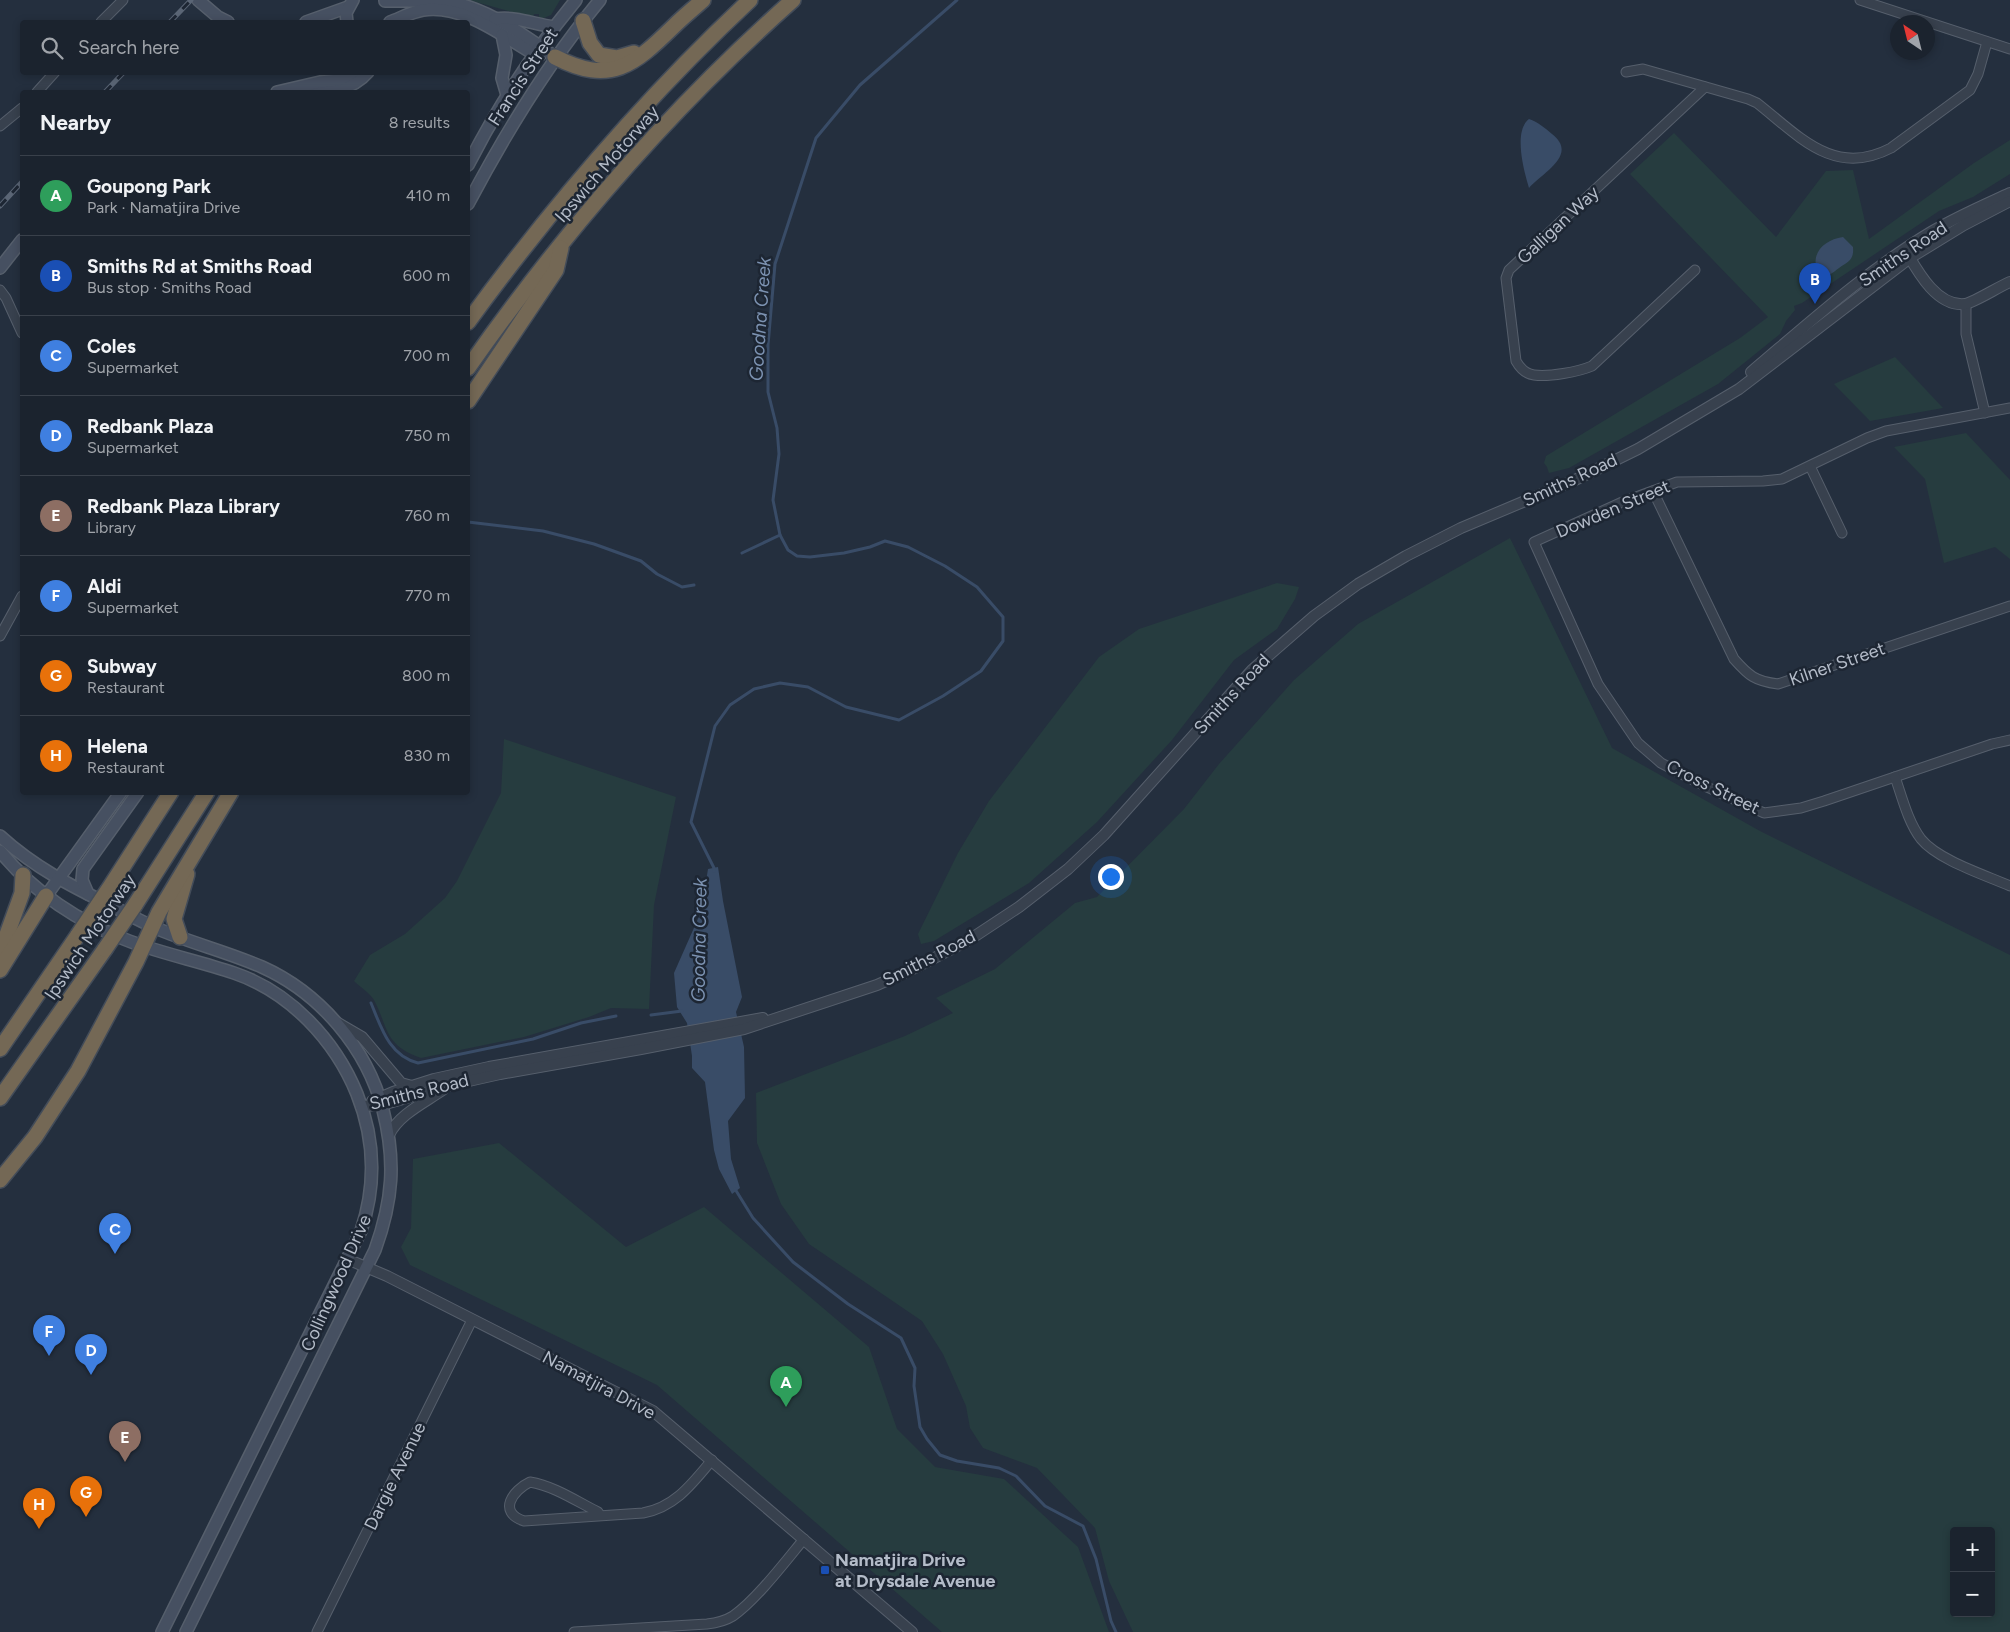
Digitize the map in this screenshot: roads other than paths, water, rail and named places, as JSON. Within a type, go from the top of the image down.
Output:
[{"type":"highway","points":[[555,57],[584,69],[601,71],[617,69],[644,55],[703,0]]},
{"type":"highway","name":"Ipswich Motorway","points":[[470,319],[504,273],[595,161],[691,57],[750,0]]},
{"type":"highway","name":"Ipswich Motorway","points":[[470,365],[563,242],[600,197],[687,102],[792,0]]},
{"type":"highway","points":[[583,21],[592,47],[599,55],[609,58],[625,57],[634,53],[674,25]]},
{"type":"highway","points":[[470,398],[556,270],[563,242]]},
{"type":"highway","name":"Ipswich Motorway","points":[[0,1050],[108,890],[169,795]]},
{"type":"highway","name":"Ipswich Motorway","points":[[0,1098],[135,905],[205,795]]},
{"type":"highway","points":[[0,1180],[35,1137],[78,1071],[105,1022],[152,926],[189,860],[229,795]]},
{"type":"highway","points":[[180,937],[174,919],[187,876],[189,860]]},
{"type":"highway","points":[[3,965],[1,951],[22,893],[23,875]]},
{"type":"highway","points":[[3,965],[46,896]]},
{"type":"main road","points":[[198,0],[211,12],[225,20]]},
{"type":"main road","points":[[390,20],[391,14],[384,0],[454,3],[472,8],[495,19],[537,50]]},
{"type":"main road","name":"Francis Street","points":[[470,161],[507,95],[537,50],[576,0]]},
{"type":"main road","name":"Francis Street","points":[[470,200],[513,123],[555,57],[600,0]]},
{"type":"main road","points":[[311,20],[352,2]]},
{"type":"main road","points":[[348,20],[352,2]]},
{"type":"main road","points":[[395,20],[415,12],[437,10],[468,17],[502,35],[555,57]]},
{"type":"main road","points":[[495,19],[510,17],[537,25],[554,27]]},
{"type":"main road","points":[[502,35],[506,58],[502,78],[507,95]]},
{"type":"main road","points":[[288,90],[320,82],[339,80],[348,75]]},
{"type":"main road","points":[[332,90],[342,89],[358,82],[365,75]]},
{"type":"main road","points":[[294,89],[308,90]]},
{"type":"main road","points":[[0,268],[20,243]]},
{"type":"main road","points":[[46,896],[119,795]]},
{"type":"main road","points":[[88,894],[82,880],[83,869],[136,795]]},
{"type":"main road","name":"Collingwood Drive","points":[[0,836],[34,865],[58,879],[152,926],[264,968],[303,992],[335,1022],[358,1053],[380,1101],[389,1135],[391,1188],[388,1210],[367,1267],[186,1632]]},
{"type":"main road","name":"Collingwood Drive","points":[[0,851],[46,896],[90,924],[142,946],[236,973],[281,998],[309,1021],[332,1049],[351,1080],[362,1106],[370,1148],[371,1191],[361,1231],[162,1632]]},
{"type":"street","points":[[103,20],[123,0]]},
{"type":"street","points":[[1860,0],[2010,49]]},
{"type":"street","points":[[1626,72],[1643,69],[1757,103],[1810,146],[1842,158],[1866,157],[1879,154],[1891,148],[1970,90],[1978,74],[1987,42]]},
{"type":"street","points":[[39,90],[52,75]]},
{"type":"street","name":"Galligan Way","points":[[1695,270],[1592,366],[1581,370],[1532,375],[1521,369],[1516,361],[1506,278],[1509,270],[1705,87]]},
{"type":"street","points":[[0,126],[20,110]]},
{"type":"street","name":"Smiths Road","points":[[362,1106],[451,1084],[743,1025],[825,1004],[916,967],[969,940],[1019,907],[1068,870],[1104,835],[1252,670],[1314,616],[1358,584],[1406,556],[1461,528],[1575,480],[1638,449],[1739,389],[1907,253],[1949,222],[2010,194]]},
{"type":"street","name":"Smiths Road","points":[[1907,253],[2010,201]]},
{"type":"street","name":"Smiths Road","points":[[1907,253],[1941,297],[1947,302],[1966,304]]},
{"type":"street","points":[[1985,413],[1966,334],[1966,304],[2010,282]]},
{"type":"street","points":[[0,290],[6,298],[20,329]]},
{"type":"street","name":"Dowden Street","points":[[1534,542],[1620,503],[1677,482],[1782,479],[1867,438],[1886,431],[2010,408]]},
{"type":"street","points":[[1810,466],[1842,533]]},
{"type":"street","name":"Kilner Street","points":[[1653,491],[1734,659],[1759,682],[1778,684],[2010,606]]},
{"type":"street","name":"Cross Street","points":[[1534,542],[1598,684],[1638,743],[1661,763],[1707,787],[1764,813],[1801,808],[1992,744],[2010,740]]},
{"type":"street","points":[[0,636],[20,600]]},
{"type":"street","points":[[1895,778],[1910,820],[1921,839],[1940,855],[2010,886]]},
{"type":"street","points":[[335,1022],[362,1036],[401,1083],[412,1086]]},
{"type":"street","name":"Smiths Road","points":[[380,1101],[412,1086],[489,1067],[680,1037]]},
{"type":"street","points":[[389,1135],[402,1118],[451,1084]]},
{"type":"street","name":"Namatjira Drive","points":[[348,1259],[639,1402],[712,1460],[910,1631]]},
{"type":"street","name":"Dargie Avenue","points":[[318,1632],[472,1320]]},
{"type":"street","points":[[600,1515],[598,1512],[559,1492],[530,1482],[516,1491],[511,1499],[510,1508],[513,1514],[524,1521],[643,1513],[657,1510],[674,1501],[712,1460]]},
{"type":"street","points":[[574,1632],[720,1622],[732,1616],[748,1603],[804,1539]]},
{"type":"water","points":[[1529,119],[1538,123],[1552,134],[1562,149],[1556,163],[1529,188],[1521,152],[1521,142],[1524,125]]},
{"type":"water","points":[[1843,237],[1853,247],[1852,258],[1831,274],[1821,277],[1817,270],[1816,256],[1823,246]]},
{"type":"water","points":[[718,867],[742,997],[736,1012],[744,1047],[745,1098],[728,1121],[731,1159],[740,1188],[732,1194],[719,1169],[714,1150],[705,1082],[692,1068],[687,1023],[677,1007],[674,973],[701,912],[708,869]]},
{"type":"waterway","name":"Goodna Creek","points":[[714,871],[691,822],[715,726],[730,705],[754,689],[780,683],[808,687],[846,707],[899,720],[943,696],[981,671],[1003,641],[1003,617],[977,587],[945,566],[908,547],[885,541],[870,547],[844,553],[810,557],[797,556],[788,550],[780,535],[773,500],[779,454],[777,428],[768,392],[768,345],[775,264],[816,138],[860,85],[957,0]]},
{"type":"waterway","points":[[470,522],[543,531],[594,544],[641,561],[657,574],[682,587],[694,585]]},
{"type":"waterway","points":[[742,553],[780,535]]},
{"type":"waterway","points":[[371,1003],[383,1031],[393,1047],[400,1054],[418,1063],[533,1039],[581,1023],[616,1016]]},
{"type":"waterway","points":[[651,1015],[682,1011]]},
{"type":"waterway","name":"Goodna Creek","points":[[735,1189],[753,1218],[793,1262],[848,1304],[901,1338],[915,1368],[914,1386],[920,1427],[940,1455],[957,1461],[999,1468],[1016,1476],[1045,1506],[1083,1526],[1096,1559],[1111,1621],[1116,1632]]},
{"type":"railway","points":[[172,20],[191,0]]},
{"type":"railway","points":[[107,90],[121,75]]},
{"type":"railway","points":[[0,206],[20,184]]},
{"type":"place","name":"Smiths Rd at Smiths Road","points":[[1815,304]]},
{"type":"place","name":"Coles","points":[[115,1254]]},
{"type":"place","name":"Aldi","points":[[49,1356]]},
{"type":"place","name":"Redbank Plaza","points":[[91,1375]]},
{"type":"place","name":"Goupong Park","points":[[786,1407]]},
{"type":"place","name":"Redbank Plaza Library","points":[[125,1462]]},
{"type":"place","name":"Subway","points":[[86,1517]]},
{"type":"place","name":"Helena","points":[[39,1529]]},
{"type":"place","name":"Namatjira Drive at Drysdale Avenue","points":[[825,1570]]}]
